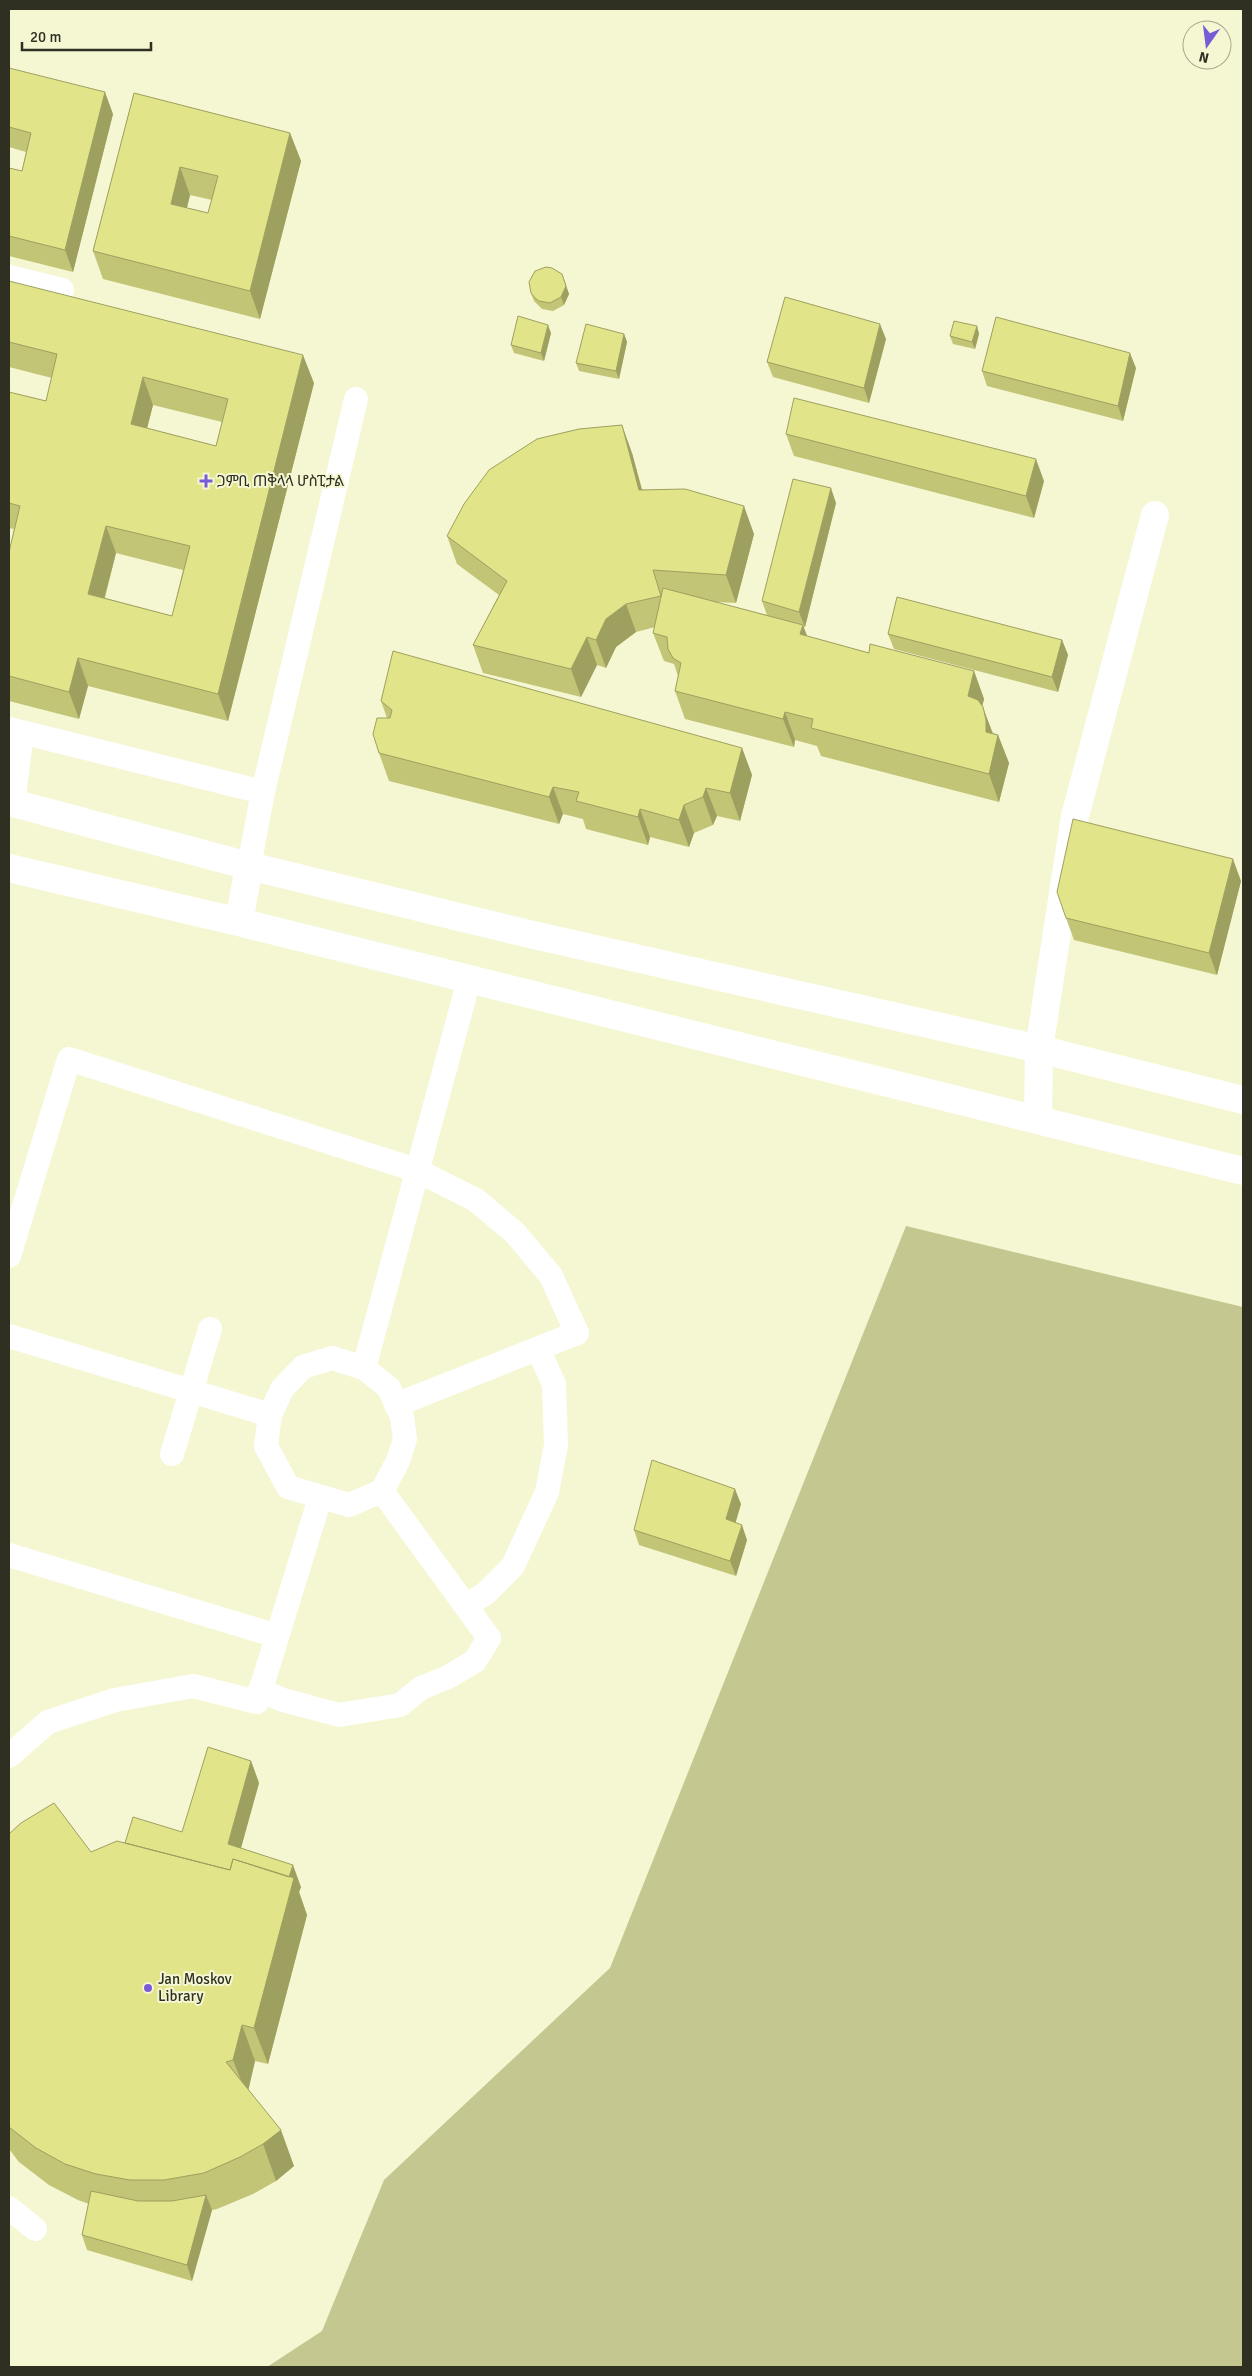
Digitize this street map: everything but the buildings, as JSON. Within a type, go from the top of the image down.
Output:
[{"type":"street","points":[[1038,1120],[1039,1049],[1075,816],[1155,515]]},
{"type":"street","points":[[11,802],[249,866],[529,934],[1039,1049],[1243,1100]]},
{"type":"street","points":[[239,922],[249,866]]},
{"type":"street","points":[[9,868],[239,922],[1243,1171]]},
{"type":"lane","points":[[9,277],[62,290]]},
{"type":"lane","points":[[249,866],[263,792],[356,399]]},
{"type":"lane","points":[[11,802],[15,731],[263,792]]},
{"type":"lane","points":[[364,1368],[416,1170],[469,980]]},
{"type":"lane","points":[[9,1256],[69,1059],[416,1170],[476,1200],[515,1233],[552,1276],[578,1333],[396,1405]]},
{"type":"lane","points":[[172,1454],[210,1329]]},
{"type":"lane","points":[[9,1336],[270,1415]]},
{"type":"lane","points":[[466,1606],[486,1592],[513,1566],[547,1492],[556,1445],[554,1384],[538,1349]]},
{"type":"lane","points":[[332,1358],[364,1368],[389,1388],[402,1417],[405,1439],[398,1461],[382,1490],[349,1505],[288,1488],[266,1446],[270,1415],[282,1389],[303,1367],[332,1358]]},
{"type":"lane","points":[[260,1690],[283,1700],[339,1715],[400,1705],[421,1688],[448,1677],[475,1661],[489,1638],[382,1490]]},
{"type":"lane","points":[[9,1756],[48,1722],[115,1700],[193,1686],[257,1702],[320,1498]]},
{"type":"lane","points":[[9,1555],[277,1636]]},
{"type":"lane","points":[[9,2208],[35,2229]]},
{"type":"green space","points":[[906,1226],[1243,1307],[1243,2367],[267,2367],[322,2331],[384,2180],[610,1968]]},
{"type":"place","name":"ጋምቢ ጠቅላላ ሆስፒታል","points":[[206,481]]},
{"type":"place","name":"Jan Moskov Library","points":[[148,1988]]}]
